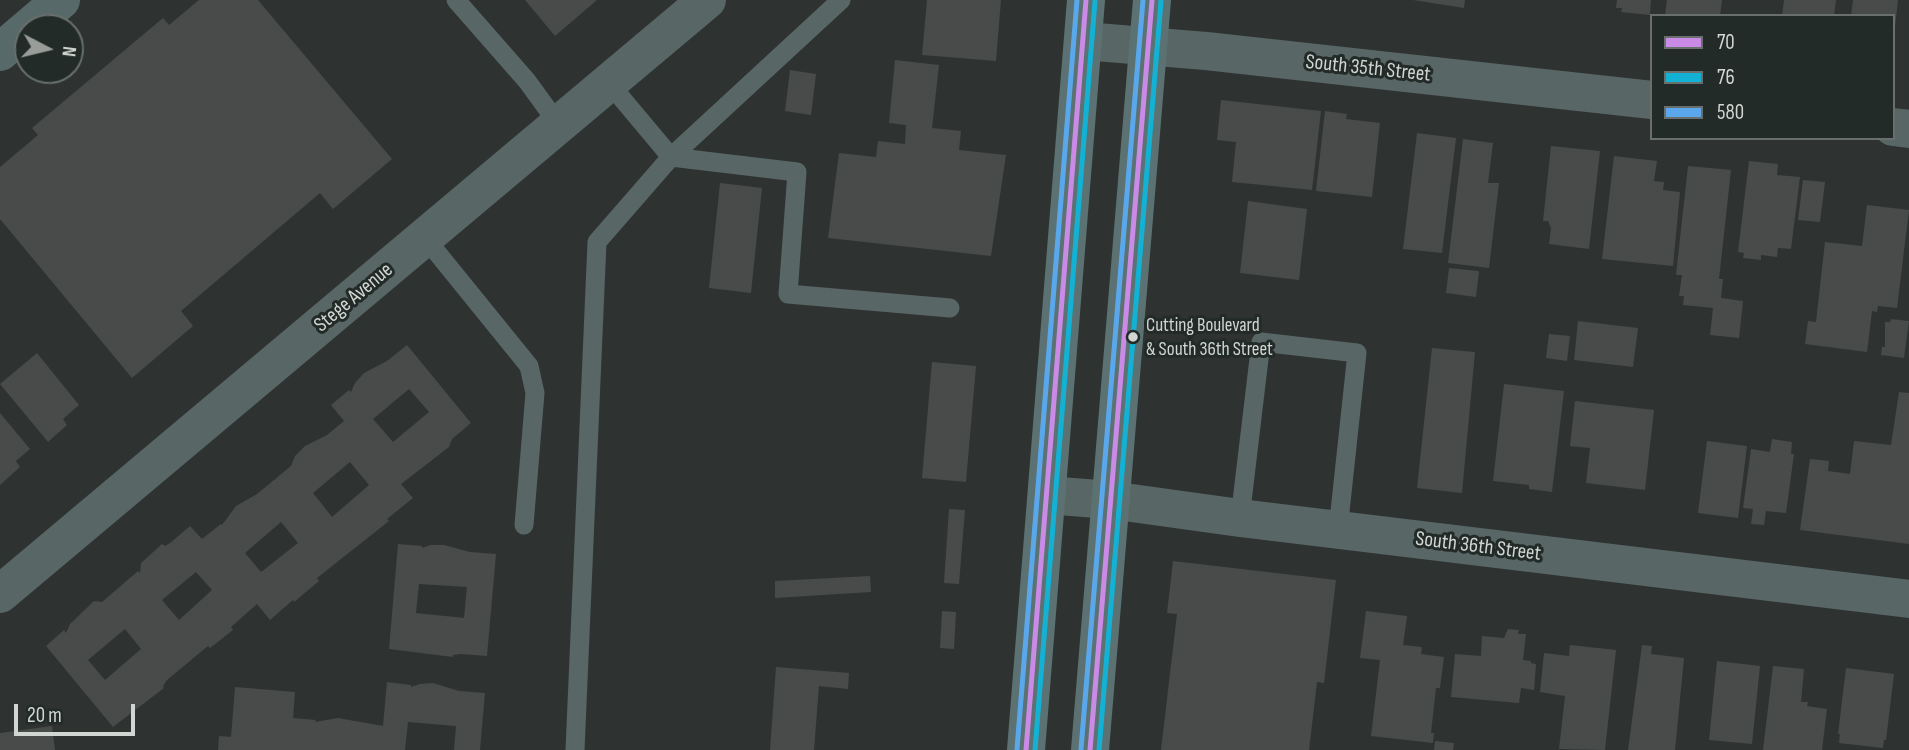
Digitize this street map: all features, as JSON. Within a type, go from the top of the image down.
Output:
[{"type":"main road","points":[[0,52],[61,0]]},
{"type":"main road","points":[[1026,750],[1086,0]]},
{"type":"main road","points":[[1090,750],[1152,0]]},
{"type":"street","name":"Stege Avenue","points":[[0,594],[426,239],[707,0]]},
{"type":"street","name":"South 35th Street","points":[[1084,41],[1650,100]]},
{"type":"street","name":"South 36th Street","points":[[1048,495],[1110,500],[1909,599]]},
{"type":"lane","points":[[456,0],[527,81],[559,125]]},
{"type":"lane","points":[[575,750],[597,242],[671,156],[841,0]]},
{"type":"lane","points":[[610,83],[671,156],[797,172],[788,294],[950,308]]},
{"type":"lane","points":[[426,239],[529,366],[535,393],[524,525]]},
{"type":"lane","points":[[1240,518],[1261,342],[1329,350],[1357,354],[1338,530]]},
{"type":"building","points":[[199,0],[258,0],[392,159],[333,209],[320,193],[181,311],[193,326],[132,378],[0,219],[0,167],[38,135],[32,128],[163,18],[169,25]]},
{"type":"building","points":[[525,0],[597,0],[555,36]]},
{"type":"building","points":[[927,0],[1001,0],[996,61],[922,55]]},
{"type":"building","points":[[1413,0],[1465,0],[1464,8]]},
{"type":"building","points":[[1617,0],[1651,0],[1650,15],[1621,12],[1622,8],[1616,8]]},
{"type":"building","points":[[1667,0],[1722,0],[1720,14],[1665,14]]},
{"type":"building","points":[[1784,0],[1836,0],[1834,14],[1782,14]]},
{"type":"building","points":[[1853,0],[1898,0],[1895,27],[1895,14],[1851,14]]},
{"type":"building","points":[[895,60],[939,65],[932,128],[961,131],[959,150],[1006,155],[991,256],[828,238],[839,153],[876,157],[878,141],[905,144],[906,125],[889,123]]},
{"type":"building","points":[[790,70],[816,74],[811,115],[785,111]]},
{"type":"building","points":[[1221,100],[1321,111],[1312,190],[1232,182],[1236,142],[1217,140]]},
{"type":"building","points":[[1325,111],[1347,114],[1346,119],[1380,123],[1372,197],[1316,191]]},
{"type":"building","points":[[1417,133],[1456,138],[1442,253],[1403,249]]},
{"type":"building","points":[[1463,139],[1493,143],[1488,183],[1499,183],[1489,268],[1448,263]]},
{"type":"building","points":[[1551,146],[1600,151],[1589,249],[1549,244],[1551,228],[1548,221],[1543,221]]},
{"type":"building","points":[[1614,156],[1657,161],[1654,181],[1664,182],[1663,190],[1680,192],[1673,266],[1602,259]]},
{"type":"building","points":[[1749,161],[1778,164],[1777,175],[1800,177],[1791,249],[1778,248],[1777,257],[1761,255],[1761,260],[1743,258],[1744,253],[1738,252]]},
{"type":"building","points":[[1688,166],[1731,170],[1719,279],[1723,279],[1721,298],[1743,301],[1739,338],[1710,335],[1713,308],[1683,305],[1684,296],[1679,296],[1682,275],[1676,275]]},
{"type":"building","points":[[1803,180],[1825,182],[1820,222],[1798,220]]},
{"type":"building","points":[[720,183],[762,188],[751,293],[709,288]]},
{"type":"building","points":[[1248,201],[1307,209],[1299,280],[1240,273]]},
{"type":"building","points":[[1867,205],[1909,210],[1897,308],[1878,306],[1877,312],[1872,311],[1867,352],[1805,344],[1808,321],[1816,322],[1825,242],[1862,246]]},
{"type":"building","points":[[1449,268],[1479,271],[1476,297],[1446,293]]},
{"type":"building","points":[[1891,319],[1909,321],[1904,358],[1881,355],[1882,347],[1885,347],[1885,322],[1890,322]]},
{"type":"building","points":[[1578,321],[1638,328],[1633,367],[1574,360]]},
{"type":"building","points":[[1549,334],[1570,336],[1567,361],[1546,358]]},
{"type":"building","points":[[407,345],[471,423],[452,439],[449,447],[401,484],[413,498],[387,519],[389,521],[317,578],[319,581],[270,620],[257,604],[231,627],[233,630],[210,648],[208,646],[167,680],[164,688],[113,727],[46,646],[64,630],[66,633],[70,624],[94,601],[102,602],[138,571],[140,573],[141,563],[162,544],[165,546],[170,543],[190,526],[202,539],[222,525],[236,506],[257,494],[291,466],[295,456],[305,446],[327,435],[344,421],[331,405],[349,390],[351,392],[364,373],[387,361]],"holes":[[[409,389],[429,412],[393,442],[373,419]],[[350,462],[369,485],[332,517],[313,493]],[[281,522],[298,543],[261,572],[245,553]],[[196,572],[212,590],[179,620],[162,600]],[[125,629],[141,649],[105,680],[88,660]]]},
{"type":"building","points":[[1432,348],[1475,352],[1462,493],[1417,488]]},
{"type":"building","points":[[37,353],[79,405],[63,419],[67,425],[48,442],[0,384]]},
{"type":"building","points":[[932,362],[976,366],[966,482],[922,478]]},
{"type":"building","points":[[1504,384],[1564,391],[1552,492],[1529,489],[1529,485],[1493,481]]},
{"type":"building","points":[[1899,392],[1909,393],[1909,544],[1800,530],[1810,459],[1829,461],[1828,471],[1850,474],[1854,441],[1891,445]]},
{"type":"building","points":[[1575,401],[1654,410],[1645,490],[1586,483],[1590,448],[1570,446]]},
{"type":"building","points":[[0,413],[30,449],[16,461],[20,467],[0,485]]},
{"type":"building","points":[[1772,439],[1792,442],[1791,454],[1794,454],[1786,513],[1766,511],[1764,525],[1751,524],[1753,509],[1743,508],[1751,449],[1770,452]]},
{"type":"building","points":[[1707,441],[1747,446],[1738,518],[1698,513]]},
{"type":"building","points":[[949,509],[965,510],[959,584],[944,583]]},
{"type":"building","points":[[398,544],[422,548],[444,545],[470,552],[496,554],[487,656],[461,654],[453,657],[389,649]],"holes":[[[419,584],[467,587],[464,618],[416,613]]]},
{"type":"building","points":[[1173,561],[1336,580],[1324,683],[1317,682],[1309,750],[1161,750],[1177,614],[1167,613]]},
{"type":"building","points":[[870,576],[871,592],[775,598],[775,581]]},
{"type":"building","points":[[942,611],[956,612],[954,649],[940,648]]},
{"type":"building","points":[[1366,611],[1407,616],[1403,645],[1422,647],[1421,654],[1444,657],[1440,688],[1436,688],[1431,733],[1434,733],[1433,743],[1371,736],[1380,660],[1360,658]]},
{"type":"building","points":[[1508,629],[1519,630],[1518,634],[1526,634],[1523,660],[1536,664],[1534,690],[1521,688],[1519,703],[1451,697],[1455,654],[1481,656],[1482,636],[1504,638]]},
{"type":"building","points":[[1570,645],[1616,650],[1605,750],[1559,749],[1565,696],[1540,692],[1544,653],[1569,656]]},
{"type":"building","points":[[1642,645],[1652,646],[1651,654],[1684,658],[1675,750],[1628,750]]},
{"type":"building","points":[[1717,661],[1760,666],[1752,744],[1709,740]]},
{"type":"building","points":[[1773,666],[1804,669],[1801,702],[1808,702],[1807,706],[1827,709],[1822,750],[1763,750]]},
{"type":"building","points":[[776,667],[849,673],[848,689],[819,686],[814,750],[770,750]]},
{"type":"building","points":[[1846,668],[1894,674],[1883,748],[1839,743]]},
{"type":"building","points":[[387,682],[411,687],[433,683],[459,691],[485,693],[480,750],[454,750],[456,726],[408,722],[405,750],[218,750],[219,736],[231,737],[235,687],[295,692],[293,718],[316,720],[315,722],[338,718],[383,726]]},
{"type":"building","points":[[52,726],[55,750],[0,750],[0,733]]},
{"type":"building","points":[[1435,741],[1454,743],[1453,750],[1434,750]]},
{"type":"transit line","name":"580","points":[[1017,749],[1077,0]]},
{"type":"transit line","name":"70","points":[[1026,750],[1086,0]]},
{"type":"transit line","name":"580","points":[[1081,749],[1143,0]]},
{"type":"transit line","name":"70","points":[[1090,750],[1152,0]]},
{"type":"transit line","name":"76","points":[[1035,750],[1095,1]]},
{"type":"transit line","name":"76","points":[[1099,750],[1161,1]]},
{"type":"place","name":"Cutting Boulevard & South 36th Street","points":[[1133,337]]}]
